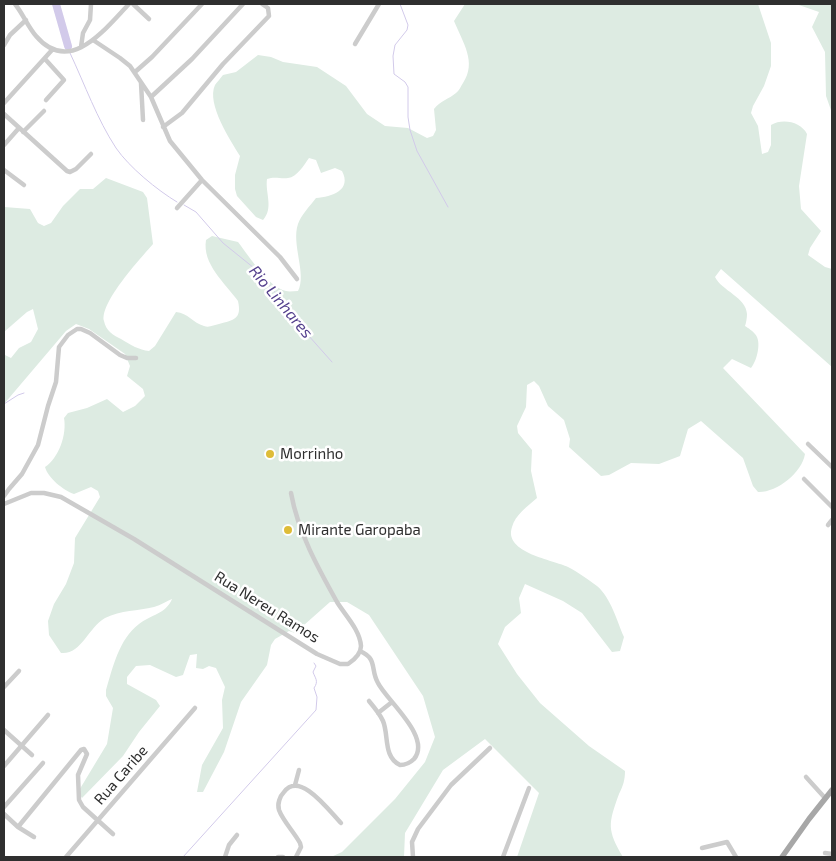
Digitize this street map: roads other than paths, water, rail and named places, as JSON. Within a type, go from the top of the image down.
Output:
[{"type":"main road","points":[[782,857],[832,790]]},
{"type":"street","points":[[15,4],[35,35],[52,50],[60,52],[67,52],[81,47],[93,40],[129,4]]},
{"type":"street","points":[[81,47],[83,33],[90,20],[91,4]]},
{"type":"street","points":[[133,4],[149,19]]},
{"type":"street","points":[[134,72],[152,57],[202,4]]},
{"type":"street","points":[[151,97],[192,59],[243,4]]},
{"type":"street","points":[[162,126],[182,113],[223,64],[269,16],[268,8],[262,4]]},
{"type":"street","points":[[355,44],[379,4]]},
{"type":"street","points":[[4,45],[10,35],[26,20]]},
{"type":"street","points":[[93,40],[120,58],[134,72],[151,97],[170,141],[202,180],[280,256],[296,279]]},
{"type":"street","points":[[4,103],[52,50]]},
{"type":"street","points":[[45,59],[64,80],[46,100]]},
{"type":"street","points":[[141,82],[143,120]]},
{"type":"street","points":[[4,145],[44,110]]},
{"type":"street","points":[[4,114],[67,171],[70,172],[76,168],[91,154]]},
{"type":"street","points":[[4,170],[24,185]]},
{"type":"street","points":[[177,208],[202,180]]},
{"type":"street","points":[[4,496],[22,474],[38,445],[56,382],[62,341],[72,331],[81,329],[90,333],[120,356],[136,358]]},
{"type":"street","points":[[808,444],[832,468]]},
{"type":"street","points":[[804,479],[832,507]]},
{"type":"street","name":"Rua Nereu Ramos","points":[[4,504],[31,493],[44,493],[61,497],[134,540],[317,654],[344,665],[352,662],[360,651]]},
{"type":"street","points":[[291,493],[303,535],[338,603],[358,636],[361,646],[360,651],[370,656],[377,682],[410,725],[416,736],[418,750],[410,763],[400,765],[394,760],[386,745],[385,727],[369,701]]},
{"type":"street","points":[[4,687],[19,670]]},
{"type":"street","points":[[378,713],[392,702]]},
{"type":"street","name":"Rua Caribe","points":[[66,857],[195,708]]},
{"type":"street","points":[[4,766],[48,715]]},
{"type":"street","points":[[4,730],[32,755]]},
{"type":"street","points":[[414,857],[412,842],[418,829],[451,785],[490,748]]},
{"type":"street","points":[[18,827],[81,750],[86,750],[87,754],[78,775],[79,800],[83,808],[113,834]]},
{"type":"street","points":[[4,807],[43,763]]},
{"type":"street","points":[[295,785],[299,770]]},
{"type":"street","points":[[806,777],[825,798]]},
{"type":"street","points":[[296,857],[301,847],[300,843],[279,810],[283,792],[295,785],[304,787],[341,823]]},
{"type":"street","points":[[503,857],[529,788]]},
{"type":"street","points":[[4,814],[18,827],[34,837]]},
{"type":"street","points":[[225,857],[229,845],[237,835]]},
{"type":"street","points":[[702,848],[728,842],[736,857]]},
{"type":"street","points":[[825,853],[832,854]]},
{"type":"street","points":[[278,857],[284,857]]},
{"type":"waterway","name":"Rio Linhares","points":[[56,4],[68,46]]},
{"type":"waterway","points":[[400,4],[408,25],[407,30],[395,45],[393,56],[394,74],[405,82],[408,87],[410,130],[417,151],[448,207]]},
{"type":"waterway","name":"Rio Linhares","points":[[70,53],[97,114],[116,148],[144,178],[177,202]]},
{"type":"waterway","name":"Rio Linhares","points":[[184,205],[196,212],[223,243],[254,268],[281,299],[292,317],[332,362]]},
{"type":"waterway","points":[[4,404],[24,393]]},
{"type":"waterway","points":[[183,857],[316,710],[317,697],[314,688],[316,678],[313,672],[316,666],[314,663]]},
{"type":"place","name":"Morrinho","points":[[270,454]]},
{"type":"place","name":"Mirante Garopaba","points":[[288,530]]}]
